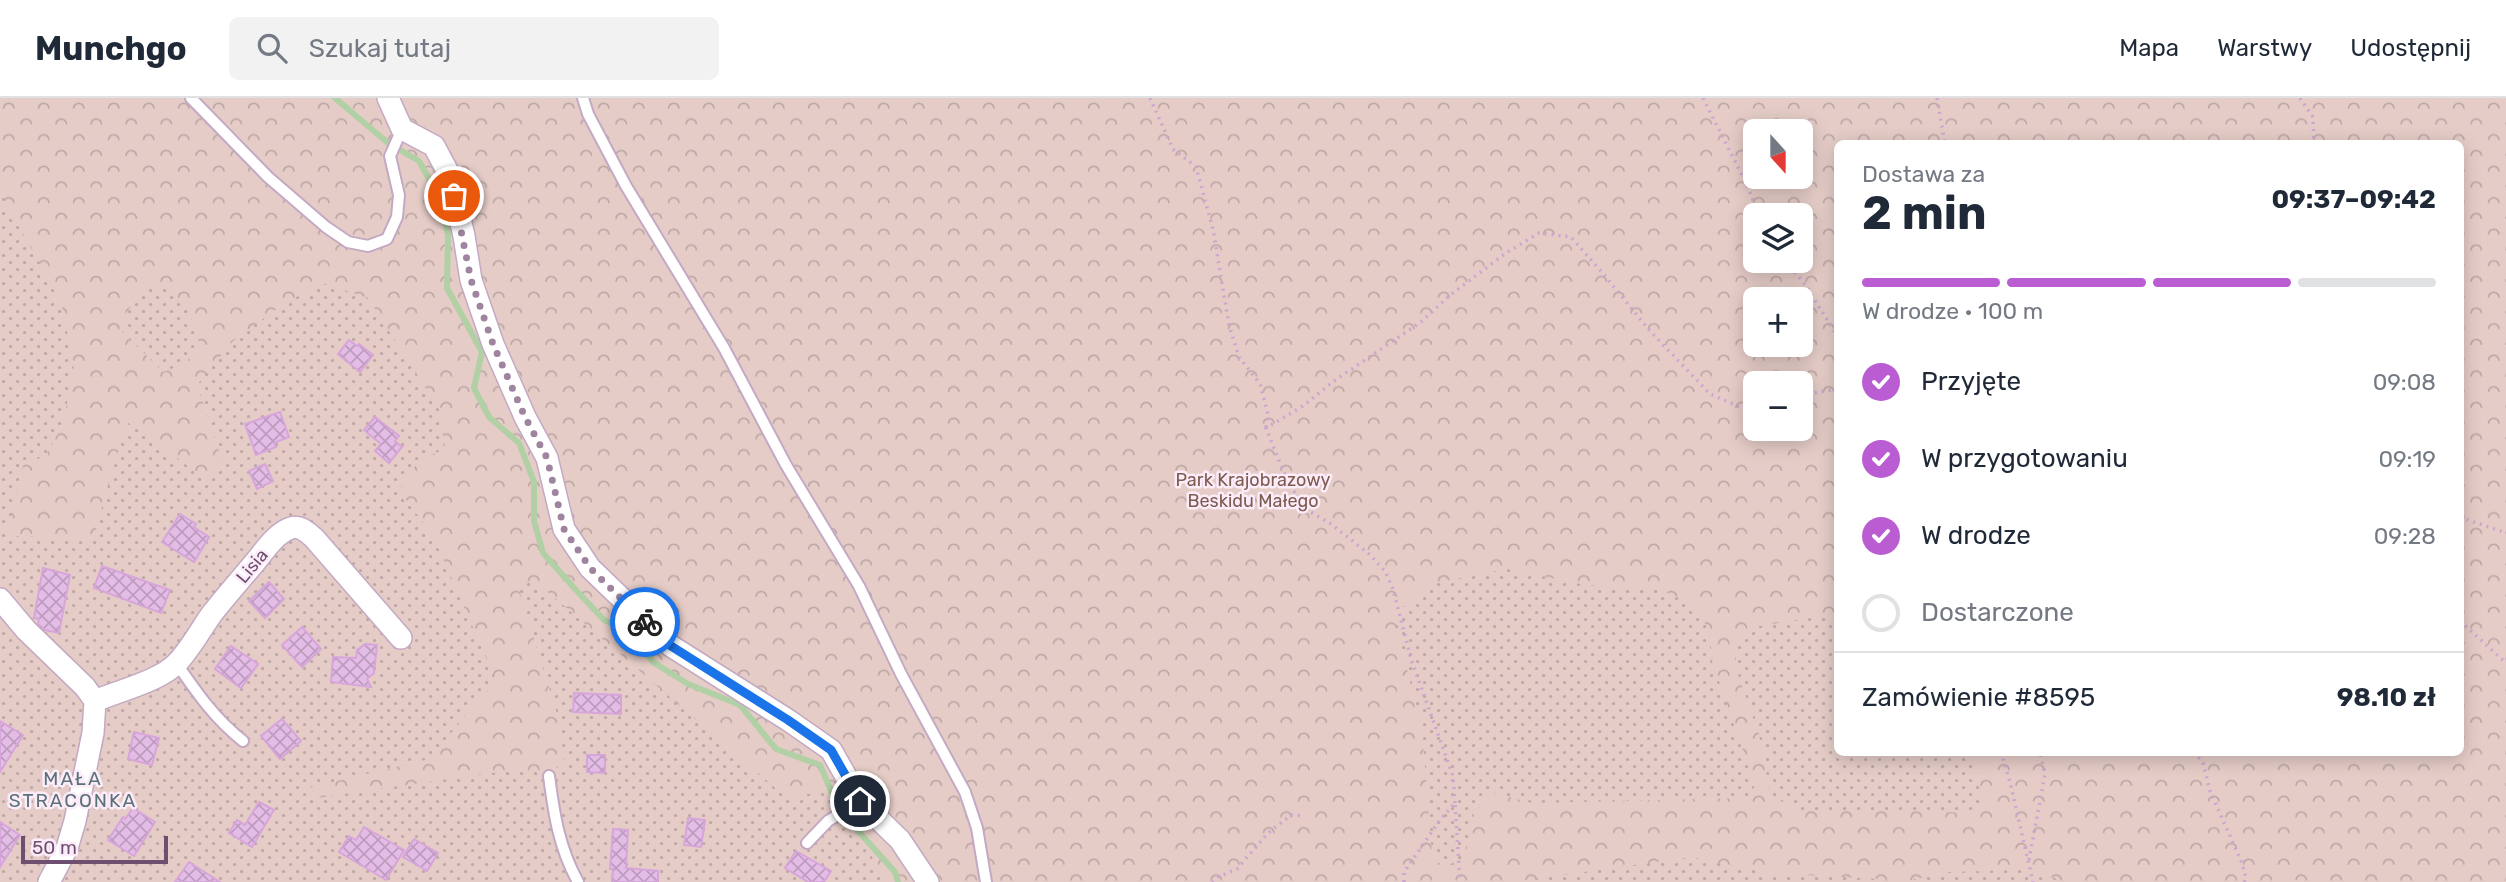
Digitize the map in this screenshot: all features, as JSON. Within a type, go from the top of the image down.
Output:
[{"type":"street","points":[[388,98],[400,135],[434,146],[450,176],[471,280],[493,344],[525,417],[547,458],[564,529],[590,568],[671,646],[831,750],[860,801],[900,840],[928,882]]},
{"type":"street","name":"Lisia","points":[[95,701],[147,682],[177,664],[213,613],[260,556],[281,534],[295,527],[303,529],[314,538],[401,638]]},
{"type":"street","points":[[0,599],[26,630],[85,687],[95,701],[93,733],[75,821],[67,848],[49,882]]},
{"type":"lane","points":[[191,98],[268,177],[326,227],[348,242],[368,246],[387,239],[397,217],[399,195],[390,156],[400,135]]},
{"type":"lane","points":[[583,98],[588,114],[626,186],[724,348],[786,465],[859,586],[901,674],[965,792],[977,828],[986,882]]},
{"type":"lane","points":[[177,664],[207,708],[243,741]]},
{"type":"lane","points":[[549,776],[556,829],[566,861],[578,882]]},
{"type":"lane","points":[[807,843],[828,821],[860,801]]},
{"type":"path","points":[[1150,98],[1173,149],[1196,167],[1216,243],[1229,325],[1239,357],[1260,384],[1268,414],[1266,428],[1287,481],[1307,510],[1331,524],[1369,554],[1385,571],[1393,589],[1411,659],[1453,776],[1460,882]]},
{"type":"path","points":[[1703,98],[1754,203]]},
{"type":"path","points":[[1937,98],[1944,140]]},
{"type":"path","points":[[2300,98],[2313,117],[2314,140]]},
{"type":"path","points":[[1266,428],[1303,406],[1334,381],[1421,322],[1449,296],[1506,253],[1539,233],[1571,237],[1650,331],[1710,394],[1743,406]]},
{"type":"path","points":[[1796,273],[1834,331]]},
{"type":"path","points":[[1813,393],[1834,390]]},
{"type":"path","points":[[2464,518],[2506,533]]},
{"type":"path","points":[[2464,625],[2506,663]]},
{"type":"path","points":[[2002,756],[2033,882]]},
{"type":"path","points":[[2029,862],[2045,774],[2041,756]]},
{"type":"path","points":[[2197,756],[2203,763],[2210,791],[2242,863],[2245,882]]},
{"type":"path","points":[[1404,882],[1404,872],[1455,803]]},
{"type":"path","points":[[1212,882],[1237,869],[1268,833],[1291,815],[1305,816]]},
{"type":"green space","name":"Park Krajobrazowy Beskidu Małego","points":[[0,98],[2506,98],[2506,839],[2375,882],[0,882]]},
{"type":"green space","name":"Park Krajobrazowy Beskidu Małego","points":[[0,98],[2506,98],[2506,882],[2061,882],[2021,870],[1948,872],[1902,882],[1880,882],[1879,879],[1767,873],[1691,857],[1514,882],[886,882],[873,860],[859,816],[824,791],[787,798],[534,580],[518,586],[558,717],[565,762],[553,770],[490,773],[309,799],[308,788],[429,759],[496,680],[433,536],[399,490],[419,460],[445,449],[440,411],[368,298],[322,283],[282,305],[233,341],[197,385],[224,465],[210,482],[127,422],[93,538],[6,536],[24,462],[45,457],[63,424],[74,365],[61,303],[0,191]],"holes":[[[165,288],[188,309],[199,342],[186,363],[163,372],[122,331],[125,314],[146,289]],[[1507,569],[1586,585],[1655,588],[1694,603],[1710,632],[1712,661],[1755,786],[1746,798],[1532,803],[1493,793],[1474,814],[1462,863],[1442,867],[1432,854],[1422,730],[1395,621],[1403,607],[1434,583]]]},
{"type":"building","points":[[349,340],[373,355],[360,372],[338,354]]},
{"type":"building","points":[[280,412],[289,437],[274,443],[276,447],[256,455],[245,424]]},
{"type":"building","points":[[375,417],[399,436],[395,441],[402,447],[389,463],[375,451],[381,444],[364,430]]},
{"type":"building","points":[[265,464],[273,481],[257,489],[249,471]]},
{"type":"building","points":[[180,514],[196,524],[194,527],[209,537],[194,562],[162,542]]},
{"type":"building","points":[[102,566],[170,590],[161,613],[94,588]]},
{"type":"building","points":[[43,568],[70,575],[59,633],[45,630],[38,624],[39,619],[34,618]]},
{"type":"building","points":[[269,582],[284,599],[265,618],[249,601]]},
{"type":"building","points":[[302,627],[321,649],[302,667],[282,645]]},
{"type":"building","points":[[365,644],[377,645],[374,673],[367,679],[371,687],[331,682],[333,657],[356,658],[357,650]]},
{"type":"building","points":[[231,646],[258,664],[241,688],[215,669]]},
{"type":"building","points":[[574,693],[621,695],[621,714],[573,712]]},
{"type":"building","points":[[282,719],[301,741],[280,759],[261,736]]},
{"type":"building","points":[[0,721],[23,735],[0,772]]},
{"type":"building","points":[[134,732],[159,738],[152,765],[128,759]]},
{"type":"building","points":[[587,755],[605,755],[605,773],[587,772]]},
{"type":"building","points":[[259,802],[274,810],[252,847],[229,833],[237,820],[245,825]]},
{"type":"building","points":[[133,808],[155,822],[134,856],[108,840],[123,817],[125,819]]},
{"type":"building","points":[[688,818],[705,820],[701,847],[684,845]]},
{"type":"building","points":[[0,822],[20,835],[0,867]]},
{"type":"building","points":[[364,827],[404,850],[386,880],[339,852],[349,836],[356,840]]},
{"type":"building","points":[[613,829],[628,830],[626,868],[658,871],[658,882],[612,882],[613,869],[610,869]]},
{"type":"building","points":[[414,839],[438,853],[427,871],[403,857]]},
{"type":"building","points":[[796,851],[831,871],[824,882],[808,882],[785,868]]},
{"type":"building","points":[[189,862],[220,882],[175,882]]},
{"type":"waterway","points":[[335,98],[388,143],[419,161],[437,193],[448,234],[447,288],[482,352],[474,388],[489,417],[519,443],[534,482],[534,521],[543,553],[604,620],[631,632],[653,662],[688,684],[740,705],[776,749],[820,765],[836,802]]},
{"type":"waterway","points":[[850,822],[895,872],[898,882]]},
{"type":"way so far","points":[[454,196],[471,280],[493,344],[525,417],[547,458],[564,529],[590,568],[645,622]]},
{"type":"district","name":"MAŁA STRACONKA","points":[[73,789]]},
{"type":"route","points":[[645,622],[671,646],[831,750],[860,801]]}]
